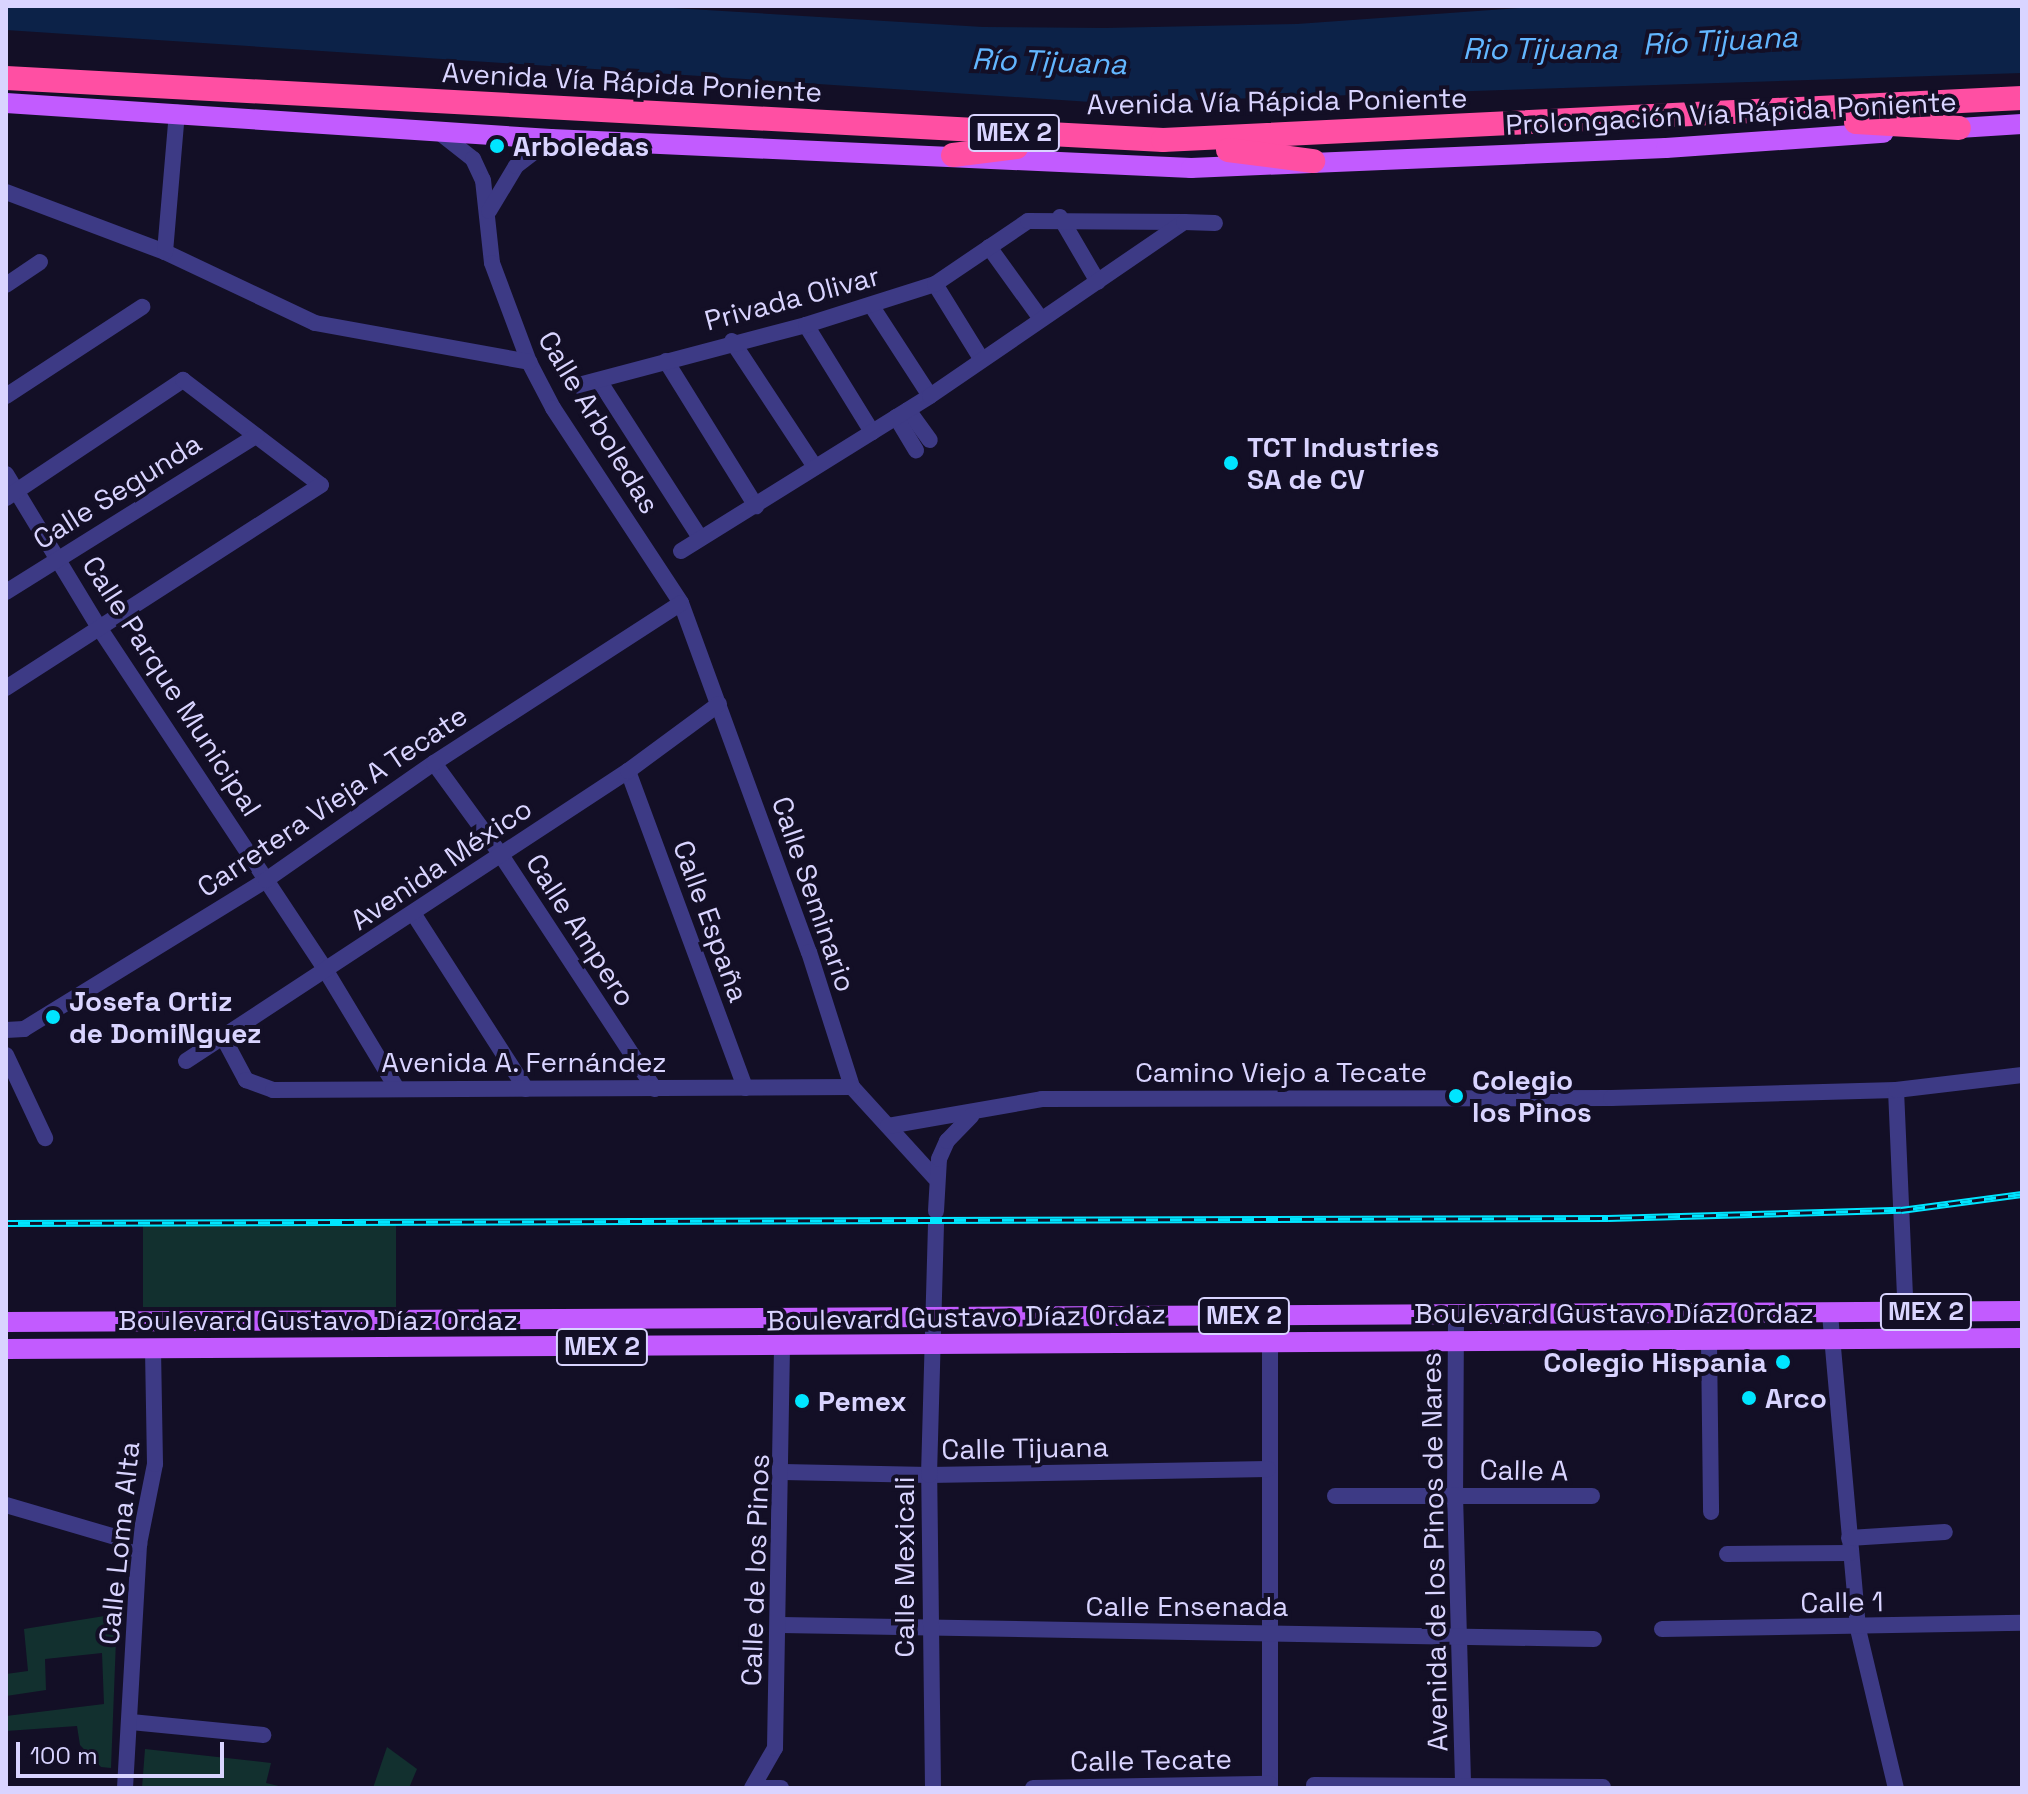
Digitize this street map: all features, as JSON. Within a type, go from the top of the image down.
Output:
[{"type":"highway","name":"Avenida Vía Rápida Poniente","points":[[6,78],[1163,140],[1780,113],[2022,98]]},
{"type":"highway","points":[[1780,113],[1797,122],[1959,128]]},
{"type":"highway","points":[[953,155],[972,149],[1084,145],[1102,138]]},
{"type":"highway","points":[[1163,140],[1313,161]]},
{"type":"main road","name":"Prolongación Vía Rápida Poniente","points":[[6,103],[551,139],[1191,168],[1666,148],[2022,124]]},
{"type":"main road","name":"Boulevard Gustavo Díaz Ordaz","points":[[6,1322],[2022,1311]]},
{"type":"main road","points":[[373,1347],[374,1321]]},
{"type":"main road","name":"Boulevard Gustavo Díaz Ordaz","points":[[6,1349],[2022,1338]]},
{"type":"street","points":[[165,252],[177,113]]},
{"type":"street","name":"Calle Arboledas","points":[[439,132],[473,159],[489,211],[492,263],[529,362],[553,408],[681,603]]},
{"type":"street","points":[[489,211],[516,166],[551,139]]},
{"type":"street","points":[[6,192],[165,252],[315,323],[529,362]]},
{"type":"street","points":[[1060,217],[1098,282]]},
{"type":"street","name":"Privada Olivar","points":[[575,386],[600,382],[732,341],[806,325],[935,284],[1028,221],[1060,217],[1215,223]]},
{"type":"street","points":[[681,551],[930,396],[1184,222]]},
{"type":"street","points":[[989,247],[1041,319]]},
{"type":"street","points":[[6,285],[40,262]]},
{"type":"street","points":[[935,284],[982,360]]},
{"type":"street","points":[[871,305],[930,396]]},
{"type":"street","points":[[6,396],[142,307]]},
{"type":"street","points":[[806,325],[872,432]]},
{"type":"street","points":[[732,341],[815,467]]},
{"type":"street","points":[[666,361],[756,506]]},
{"type":"street","points":[[6,688],[321,485],[183,380],[12,495]]},
{"type":"street","points":[[600,382],[700,538]]},
{"type":"street","points":[[902,413],[919,439]]},
{"type":"street","name":"Calle Segunda","points":[[6,592],[256,436]]},
{"type":"street","name":"Calle Parque Municipal","points":[[6,474],[12,495],[59,557],[100,629],[326,971],[396,1087]]},
{"type":"street","name":"Calle Seminario","points":[[681,603],[852,1087],[935,1178]]},
{"type":"street","name":"Carretera Vieja A Tecate","points":[[6,1030],[24,1029],[266,880],[434,763],[681,603]]},
{"type":"street","name":"Avenida México","points":[[186,1061],[628,771],[719,704]]},
{"type":"street","name":"Calle Ampero","points":[[434,763],[501,855],[655,1089]]},
{"type":"street","name":"Calle España","points":[[628,771],[745,1088]]},
{"type":"street","points":[[413,913],[526,1089]]},
{"type":"street","name":"Avenida A. Fernández","points":[[223,1037],[246,1080],[257,1088],[852,1087]]},
{"type":"street","points":[[6,1055],[45,1138]]},
{"type":"street","name":"Camino Viejo a Tecate","points":[[888,1126],[972,1115],[1042,1099],[1611,1098],[1896,1090],[2022,1075]]},
{"type":"street","points":[[1896,1090],[1907,1339]]},
{"type":"street","points":[[932,1319],[935,1178],[947,1141],[972,1115]]},
{"type":"street","points":[[1830,1314],[1858,1629],[1896,1788]]},
{"type":"street","name":"Avenida de los Pinos de Nares","points":[[1456,1315],[1455,1495],[1463,1786]]},
{"type":"street","name":"Calle Mexicali","points":[[932,1319],[929,1631],[933,1788]]},
{"type":"street","points":[[1270,1341],[1270,1786]]},
{"type":"street","points":[[1709,1342],[1711,1512]]},
{"type":"street","name":"Calle de los Pinos","points":[[752,1788],[775,1748],[781,1625],[782,1347]]},
{"type":"street","name":"Calle Loma Alta","points":[[125,1788],[139,1544],[155,1464],[153,1350]]},
{"type":"street","name":"Calle Tijuana","points":[[783,1472],[929,1475],[1268,1469]]},
{"type":"street","name":"Calle A","points":[[1335,1496],[1592,1496]]},
{"type":"street","points":[[6,1505],[139,1544]]},
{"type":"street","points":[[1727,1554],[1850,1546],[1945,1532]]},
{"type":"street","name":"Calle 1","points":[[1662,1629],[1858,1629],[2022,1623]]},
{"type":"street","name":"Calle Ensenada","points":[[781,1625],[929,1631],[1270,1632],[1594,1639]]},
{"type":"street","points":[[131,1722],[263,1735]]},
{"type":"street","points":[[1314,1785],[1603,1787]]},
{"type":"street","name":"Calle Tecate","points":[[1033,1788],[1270,1786]]},
{"type":"street","points":[[752,1788],[781,1788]]},
{"type":"green space","points":[[143,1222],[396,1222],[396,1307],[143,1307]]},
{"type":"green space","points":[[117,1614],[111,1768],[101,1767],[80,1745],[77,1726],[6,1731],[6,1716],[104,1704],[102,1653],[45,1659],[46,1690],[6,1696],[6,1674],[28,1671],[24,1629]]},
{"type":"green space","points":[[387,1747],[417,1769],[409,1788],[373,1788]]},
{"type":"green space","points":[[145,1749],[271,1763],[266,1783],[287,1788],[142,1788]]},
{"type":"water","name":"Rio Tijuana","points":[[6,6],[640,6],[983,27],[1105,28],[1297,24],[1547,6],[2022,6],[2022,73],[1106,103],[6,30]]},
{"type":"railway","points":[[6,1223],[1608,1218],[1901,1210],[2022,1194]]},
{"type":"place","name":"Arboledas","points":[[497,146]]},
{"type":"place","name":"TCT Industries SA de CV","points":[[1231,463]]},
{"type":"place","name":"Josefa Ortiz de DomiNguez","points":[[53,1017]]},
{"type":"place","name":"Colegio los Pinos","points":[[1456,1096]]},
{"type":"place","name":"Colegio Hispania","points":[[1783,1362]]},
{"type":"place","name":"Arco","points":[[1749,1398]]},
{"type":"place","name":"Pemex","points":[[802,1401]]},
{"type":"water label","name":"Río Tijuana","points":[[1720,41]]},
{"type":"water label","name":"Río Tijuana","points":[[1049,62]]}]
